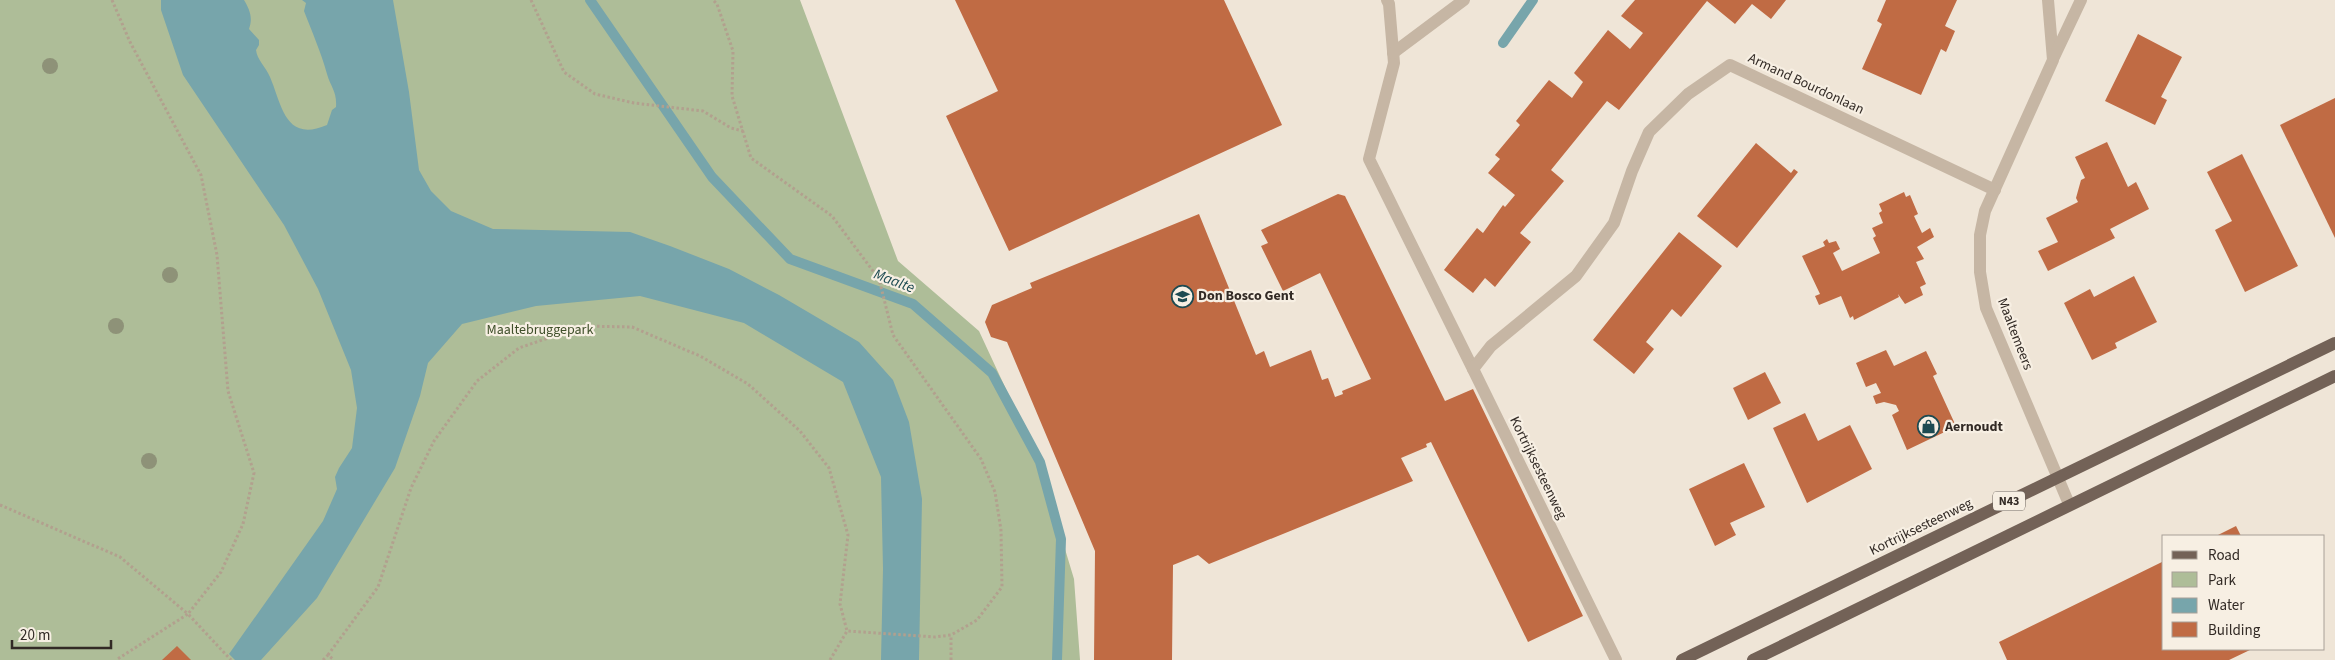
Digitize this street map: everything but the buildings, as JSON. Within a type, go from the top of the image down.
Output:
[{"type":"main road","name":"Kortrijksesteenweg","points":[[1682,660],[2335,343]]},
{"type":"main road","name":"N43","points":[[1753,660],[2069,504],[2335,376]]},
{"type":"street","name":"Kortrijksesteenweg","points":[[1387,0],[1389,4],[1394,63],[1369,159],[1616,660]]},
{"type":"street","points":[[1394,53],[1464,0]]},
{"type":"street","name":"Maaltemeers","points":[[2048,0],[2053,60]]},
{"type":"street","name":"Maaltemeers","points":[[2069,504],[2059,476],[1986,308],[1980,272],[1980,235],[1985,212],[1994,190],[2081,0]]},
{"type":"street","name":"Armand Bourdonlaan","points":[[1473,369],[1491,346],[1576,276],[1614,223],[1632,171],[1650,132],[1688,94],[1730,65],[1994,190]]},
{"type":"path","points":[[112,0],[130,42],[201,175],[217,255],[228,392],[254,473],[243,524],[221,572],[188,614],[116,660]]},
{"type":"path","points":[[531,0],[564,72],[595,94],[648,104],[703,111],[730,128],[743,131]]},
{"type":"path","points":[[712,0],[717,4],[733,51],[732,96],[751,158],[832,216],[879,280],[893,334],[982,459],[994,492],[1002,530],[1002,587],[977,620],[951,635],[935,637],[847,631]]},
{"type":"path","points":[[323,660],[353,624],[378,587],[411,488],[434,441],[477,381],[519,348],[583,326],[632,327],[700,356],[748,384],[800,431],[829,468],[848,535],[840,604],[847,631],[830,660]]},
{"type":"path","points":[[0,506],[120,557],[188,614],[231,660]]},
{"type":"path","points":[[951,635],[951,660]]},
{"type":"path","points":[[328,655],[334,660]]},
{"type":"green space","name":"Maaltebruggepark","points":[[0,0],[800,0],[898,261],[979,331],[1037,456],[1074,579],[1080,660],[0,660]]},
{"type":"water","points":[[161,0],[244,0],[250,14],[249,29],[259,40],[256,50],[257,54],[270,77],[282,109],[294,125],[302,129],[313,129],[327,125],[332,110],[336,107],[336,102],[335,93],[304,11],[306,3],[302,0],[393,0],[409,92],[419,170],[431,191],[451,211],[493,229],[630,232],[729,269],[779,295],[859,342],[893,380],[909,422],[922,499],[919,660],[881,660],[883,569],[881,477],[843,382],[744,323],[640,296],[536,306],[462,324],[428,363],[420,396],[395,468],[317,598],[261,660],[235,660],[229,654],[323,521],[337,489],[335,477],[352,448],[357,408],[351,370],[318,289],[284,225],[183,75],[161,10]]},
{"type":"waterway","name":"Maalte","points":[[590,0],[712,177],[790,259],[913,304],[992,373],[1040,462],[1061,539],[1057,660]]},
{"type":"waterway","points":[[1503,43],[1533,0]]},
{"type":"place","name":"Don Bosco Gent","points":[[1182,296]]},
{"type":"place","name":"Aernoudt","points":[[1929,427]]}]
